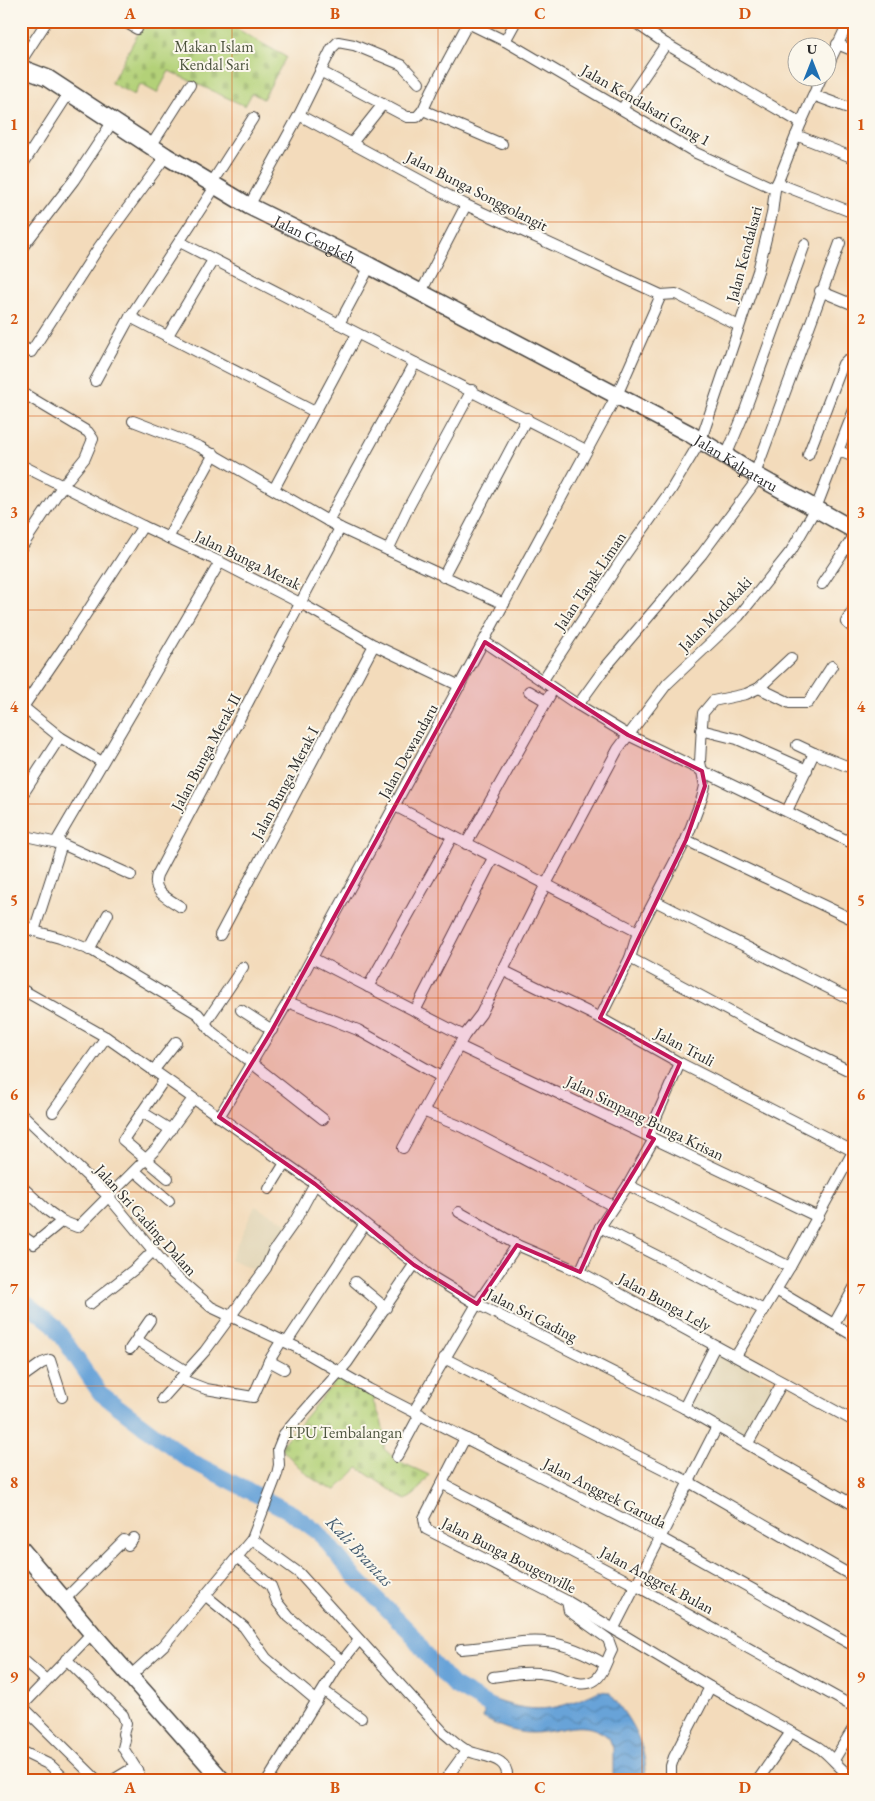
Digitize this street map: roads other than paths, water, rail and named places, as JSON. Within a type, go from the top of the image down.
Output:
[{"type":"main road","name":"Jalan Cengkeh","points":[[21,68],[47,78],[213,186],[249,206],[370,266],[420,294],[618,395]]},
{"type":"main road","name":"Jalan Kalpataru","points":[[618,395],[701,440],[757,475],[854,530]]},
{"type":"main road","points":[[21,1549],[92,1633],[222,1780]]},
{"type":"street","points":[[21,61],[46,21]]},
{"type":"street","points":[[122,21],[137,29]]},
{"type":"street","points":[[505,41],[516,21]]},
{"type":"street","points":[[634,21],[666,44],[800,123]]},
{"type":"street","points":[[838,42],[848,21]]},
{"type":"street","points":[[320,71],[413,118],[420,116],[466,22]]},
{"type":"street","name":"Jalan Kendalsari Gang 1","points":[[466,22],[505,41],[696,154],[776,186],[854,213]]},
{"type":"street","points":[[249,206],[299,115],[334,45],[342,42],[402,64],[419,83]]},
{"type":"street","points":[[622,109],[666,44]]},
{"type":"street","points":[[838,44],[854,51]]},
{"type":"street","points":[[152,146],[190,85]]},
{"type":"street","name":"Jalan Kendalsari","points":[[701,440],[758,271],[772,214],[776,186],[800,123],[817,88]]},
{"type":"street","points":[[21,167],[69,93]]},
{"type":"street","points":[[813,95],[854,110]]},
{"type":"street","points":[[352,143],[383,104]]},
{"type":"street","points":[[425,107],[502,144]]},
{"type":"street","name":"Jalan Bunga Songgolangit","points":[[299,115],[466,205],[661,295],[676,294],[740,326]]},
{"type":"street","points":[[96,381],[130,317],[180,242],[253,118]]},
{"type":"street","points":[[21,249],[74,180],[114,121]]},
{"type":"street","points":[[796,135],[854,158]]},
{"type":"street","points":[[21,346],[31,352],[99,247],[166,156]]},
{"type":"street","points":[[420,294],[466,205]]},
{"type":"street","points":[[180,242],[357,334],[527,418],[586,450]]},
{"type":"street","points":[[578,705],[604,669],[702,554],[757,475],[820,291],[840,243]]},
{"type":"street","points":[[726,456],[743,416],[805,244]]},
{"type":"street","points":[[167,337],[213,260]]},
{"type":"street","points":[[339,324],[370,266]]},
{"type":"street","points":[[820,291],[854,305]]},
{"type":"street","name":"Jalan Dewandaru","points":[[219,1118],[288,1002],[586,450],[618,395],[661,295]]},
{"type":"street","points":[[130,317],[315,412]]},
{"type":"street","points":[[274,489],[357,334]]},
{"type":"street","points":[[808,455],[843,364],[847,360],[854,362]]},
{"type":"street","points":[[328,521],[415,363]]},
{"type":"street","points":[[388,550],[415,494],[472,390]]},
{"type":"street","points":[[21,392],[88,432],[93,439],[85,458],[63,485],[21,548]]},
{"type":"street","name":"Jalan Modokaki","points":[[403,1148],[461,1041],[480,1014],[601,778],[628,735],[667,684],[739,616],[791,551],[816,508],[854,410]]},
{"type":"street","points":[[443,577],[527,418]]},
{"type":"street","points":[[133,421],[173,435],[214,454],[340,528],[504,604]]},
{"type":"street","name":"Jalan Tapak Liman","points":[[543,680],[620,562],[671,490],[701,440]]},
{"type":"street","points":[[839,451],[854,457]]},
{"type":"street","points":[[168,538],[214,454]]},
{"type":"street","name":"Jalan Bunga Merak","points":[[21,465],[220,562],[302,604],[374,645],[460,686]]},
{"type":"street","points":[[102,762],[60,737],[22,708],[143,526]]},
{"type":"street","name":"Jalan Bunga Merak II","points":[[181,907],[160,893],[155,883],[157,874],[302,604],[340,528]]},
{"type":"street","points":[[822,584],[854,536]]},
{"type":"street","points":[[34,931],[59,843],[102,762],[220,562]]},
{"type":"street","points":[[854,608],[846,622],[854,629]]},
{"type":"street","points":[[484,642],[578,705],[628,735],[854,844]]},
{"type":"street","name":"Jalan Bunga Merak I","points":[[220,935],[374,645]]},
{"type":"street","points":[[600,1018],[630,958],[638,932],[686,840],[705,786],[700,757],[703,713],[713,701],[746,694],[759,688],[791,658]]},
{"type":"street","points":[[759,688],[790,703],[808,703],[832,666]]},
{"type":"street","points":[[466,844],[548,698],[529,691]]},
{"type":"street","points":[[701,730],[737,740],[807,770]]},
{"type":"street","points":[[21,797],[60,737]]},
{"type":"street","points":[[796,745],[854,769]]},
{"type":"street","points":[[787,811],[814,753]]},
{"type":"street","points":[[395,806],[545,886],[638,932]]},
{"type":"street","points":[[21,835],[59,843],[131,874]]},
{"type":"street","points":[[368,987],[452,837]]},
{"type":"street","points":[[686,840],[854,920]]},
{"type":"street","points":[[415,1011],[493,858]]},
{"type":"street","points":[[655,901],[854,1001]]},
{"type":"street","points":[[89,950],[108,914]]},
{"type":"street","points":[[21,924],[34,931],[60,938],[89,950],[198,1014],[212,1032],[251,1065],[323,1119]]},
{"type":"street","name":"Jalan Simpang Bunga Krisan","points":[[312,958],[415,1011],[461,1041],[651,1137],[818,1217]]},
{"type":"street","points":[[630,958],[754,1024],[854,1073]]},
{"type":"street","points":[[206,1022],[243,967]]},
{"type":"street","name":"Jalan Truli","points":[[502,970],[600,1018],[680,1063],[854,1150]]},
{"type":"street","name":"Jalan Sri Gading","points":[[21,989],[106,1037],[192,1100],[315,1184],[414,1265],[477,1304],[684,1408],[854,1505]]},
{"type":"street","points":[[288,1002],[358,1030],[441,1077]]},
{"type":"street","points":[[241,1010],[272,1030]]},
{"type":"street","points":[[53,1112],[106,1037]]},
{"type":"street","points":[[152,1071],[176,1042]]},
{"type":"street","points":[[580,1272],[600,1227],[628,1185],[651,1137],[680,1063]]},
{"type":"street","points":[[164,1080],[123,1140],[168,1178]]},
{"type":"street","points":[[21,1186],[62,1221],[77,1227],[146,1159],[171,1130],[192,1100]]},
{"type":"street","points":[[142,1112],[171,1130]]},
{"type":"street","points":[[423,1112],[462,1127],[613,1206]]},
{"type":"street","name":"Jalan Sri Gading Dalam","points":[[21,1113],[108,1196],[152,1252],[201,1300],[341,1372]]},
{"type":"street","points":[[736,1356],[790,1267],[854,1150]]},
{"type":"street","points":[[269,1189],[285,1164]]},
{"type":"street","points":[[135,1171],[169,1201]]},
{"type":"street","points":[[162,1400],[205,1351],[266,1268],[273,1252],[295,1221],[315,1184]]},
{"type":"street","points":[[628,1185],[790,1267]]},
{"type":"street","name":"Jalan Bunga Lely","points":[[459,1212],[517,1245],[580,1272],[854,1421]]},
{"type":"street","points":[[21,1235],[34,1244],[62,1221]]},
{"type":"street","points":[[137,1340],[183,1375],[206,1388],[253,1397],[269,1361],[364,1225]]},
{"type":"street","points":[[600,1227],[764,1310]]},
{"type":"street","points":[[397,1457],[444,1358],[477,1304],[517,1245]]},
{"type":"street","points":[[90,1304],[136,1268],[152,1252]]},
{"type":"street","points":[[130,1676],[164,1645],[252,1538],[273,1484],[279,1464],[278,1449],[284,1434],[341,1372],[414,1265]]},
{"type":"street","points":[[355,1282],[386,1308]]},
{"type":"street","points":[[834,1324],[854,1288]]},
{"type":"street","points":[[776,1290],[854,1336]]},
{"type":"street","points":[[130,1349],[150,1320]]},
{"type":"street","points":[[684,1408],[715,1346]]},
{"type":"street","points":[[444,1358],[689,1482],[854,1577]]},
{"type":"street","points":[[21,1378],[47,1360],[50,1360],[62,1396]]},
{"type":"street","points":[[269,1361],[284,1369]]},
{"type":"street","name":"Jalan Anggrek Garuda","points":[[341,1372],[369,1390],[417,1412],[661,1538],[854,1646]]},
{"type":"street","points":[[748,1443],[782,1382]]},
{"type":"street","points":[[614,1628],[717,1427]]},
{"type":"street","name":"Jalan Bunga Bougenville","points":[[466,1438],[424,1518],[426,1529],[567,1601],[614,1628],[710,1688],[827,1753],[840,1770],[854,1778]]},
{"type":"street","name":"Jalan Anggrek Bulan","points":[[442,1484],[635,1585],[854,1707]]},
{"type":"street","points":[[64,1600],[124,1540],[128,1544],[134,1538]]},
{"type":"street","points":[[252,1538],[299,1573],[444,1733],[467,1750],[502,1763],[507,1770],[507,1780]]},
{"type":"street","points":[[237,1557],[271,1586],[277,1602],[289,1617],[342,1661]]},
{"type":"street","points":[[206,1596],[244,1627],[266,1658],[317,1701]]},
{"type":"street","points":[[493,1677],[516,1672],[535,1672],[549,1674],[575,1683],[588,1684],[597,1679],[612,1650],[608,1639],[569,1611],[567,1601]]},
{"type":"street","points":[[92,1633],[22,1706],[97,1780]]},
{"type":"street","points":[[268,1780],[342,1661],[359,1640]]},
{"type":"street","points":[[461,1649],[538,1640],[561,1644],[584,1652],[605,1664]]},
{"type":"street","points":[[21,1658],[46,1680]]},
{"type":"street","points":[[66,1659],[123,1715],[126,1724],[123,1734],[125,1740],[124,1748],[139,1775]]},
{"type":"street","points":[[671,1780],[671,1766],[674,1757],[710,1688]]},
{"type":"street","points":[[324,1690],[361,1718]]},
{"type":"street","points":[[834,1760],[854,1727]]},
{"type":"street","points":[[758,1780],[791,1732]]},
{"type":"street","points":[[446,1780],[467,1750]]},
{"type":"street","points":[[21,1751],[50,1765],[66,1780]]},
{"type":"street","points":[[113,1780],[128,1770],[139,1775]]},
{"type":"water","points":[[599,1691],[609,1692],[624,1712],[636,1733],[644,1756],[645,1780],[613,1780],[613,1748],[609,1738],[600,1731],[590,1728],[572,1727],[524,1733],[494,1724],[483,1718],[487,1697],[518,1707],[544,1709],[569,1703]]},
{"type":"waterway","name":"Kali Brantas","points":[[21,1299],[54,1325],[100,1393],[189,1460],[292,1513],[319,1533],[355,1577],[410,1632],[427,1656],[453,1685],[505,1715]]},
{"type":"park label","name":"Makan Islam Kendal Sari","points":[[214,55]]},
{"type":"park label","name":"TPU Tembalangan","points":[[344,1432]]}]
